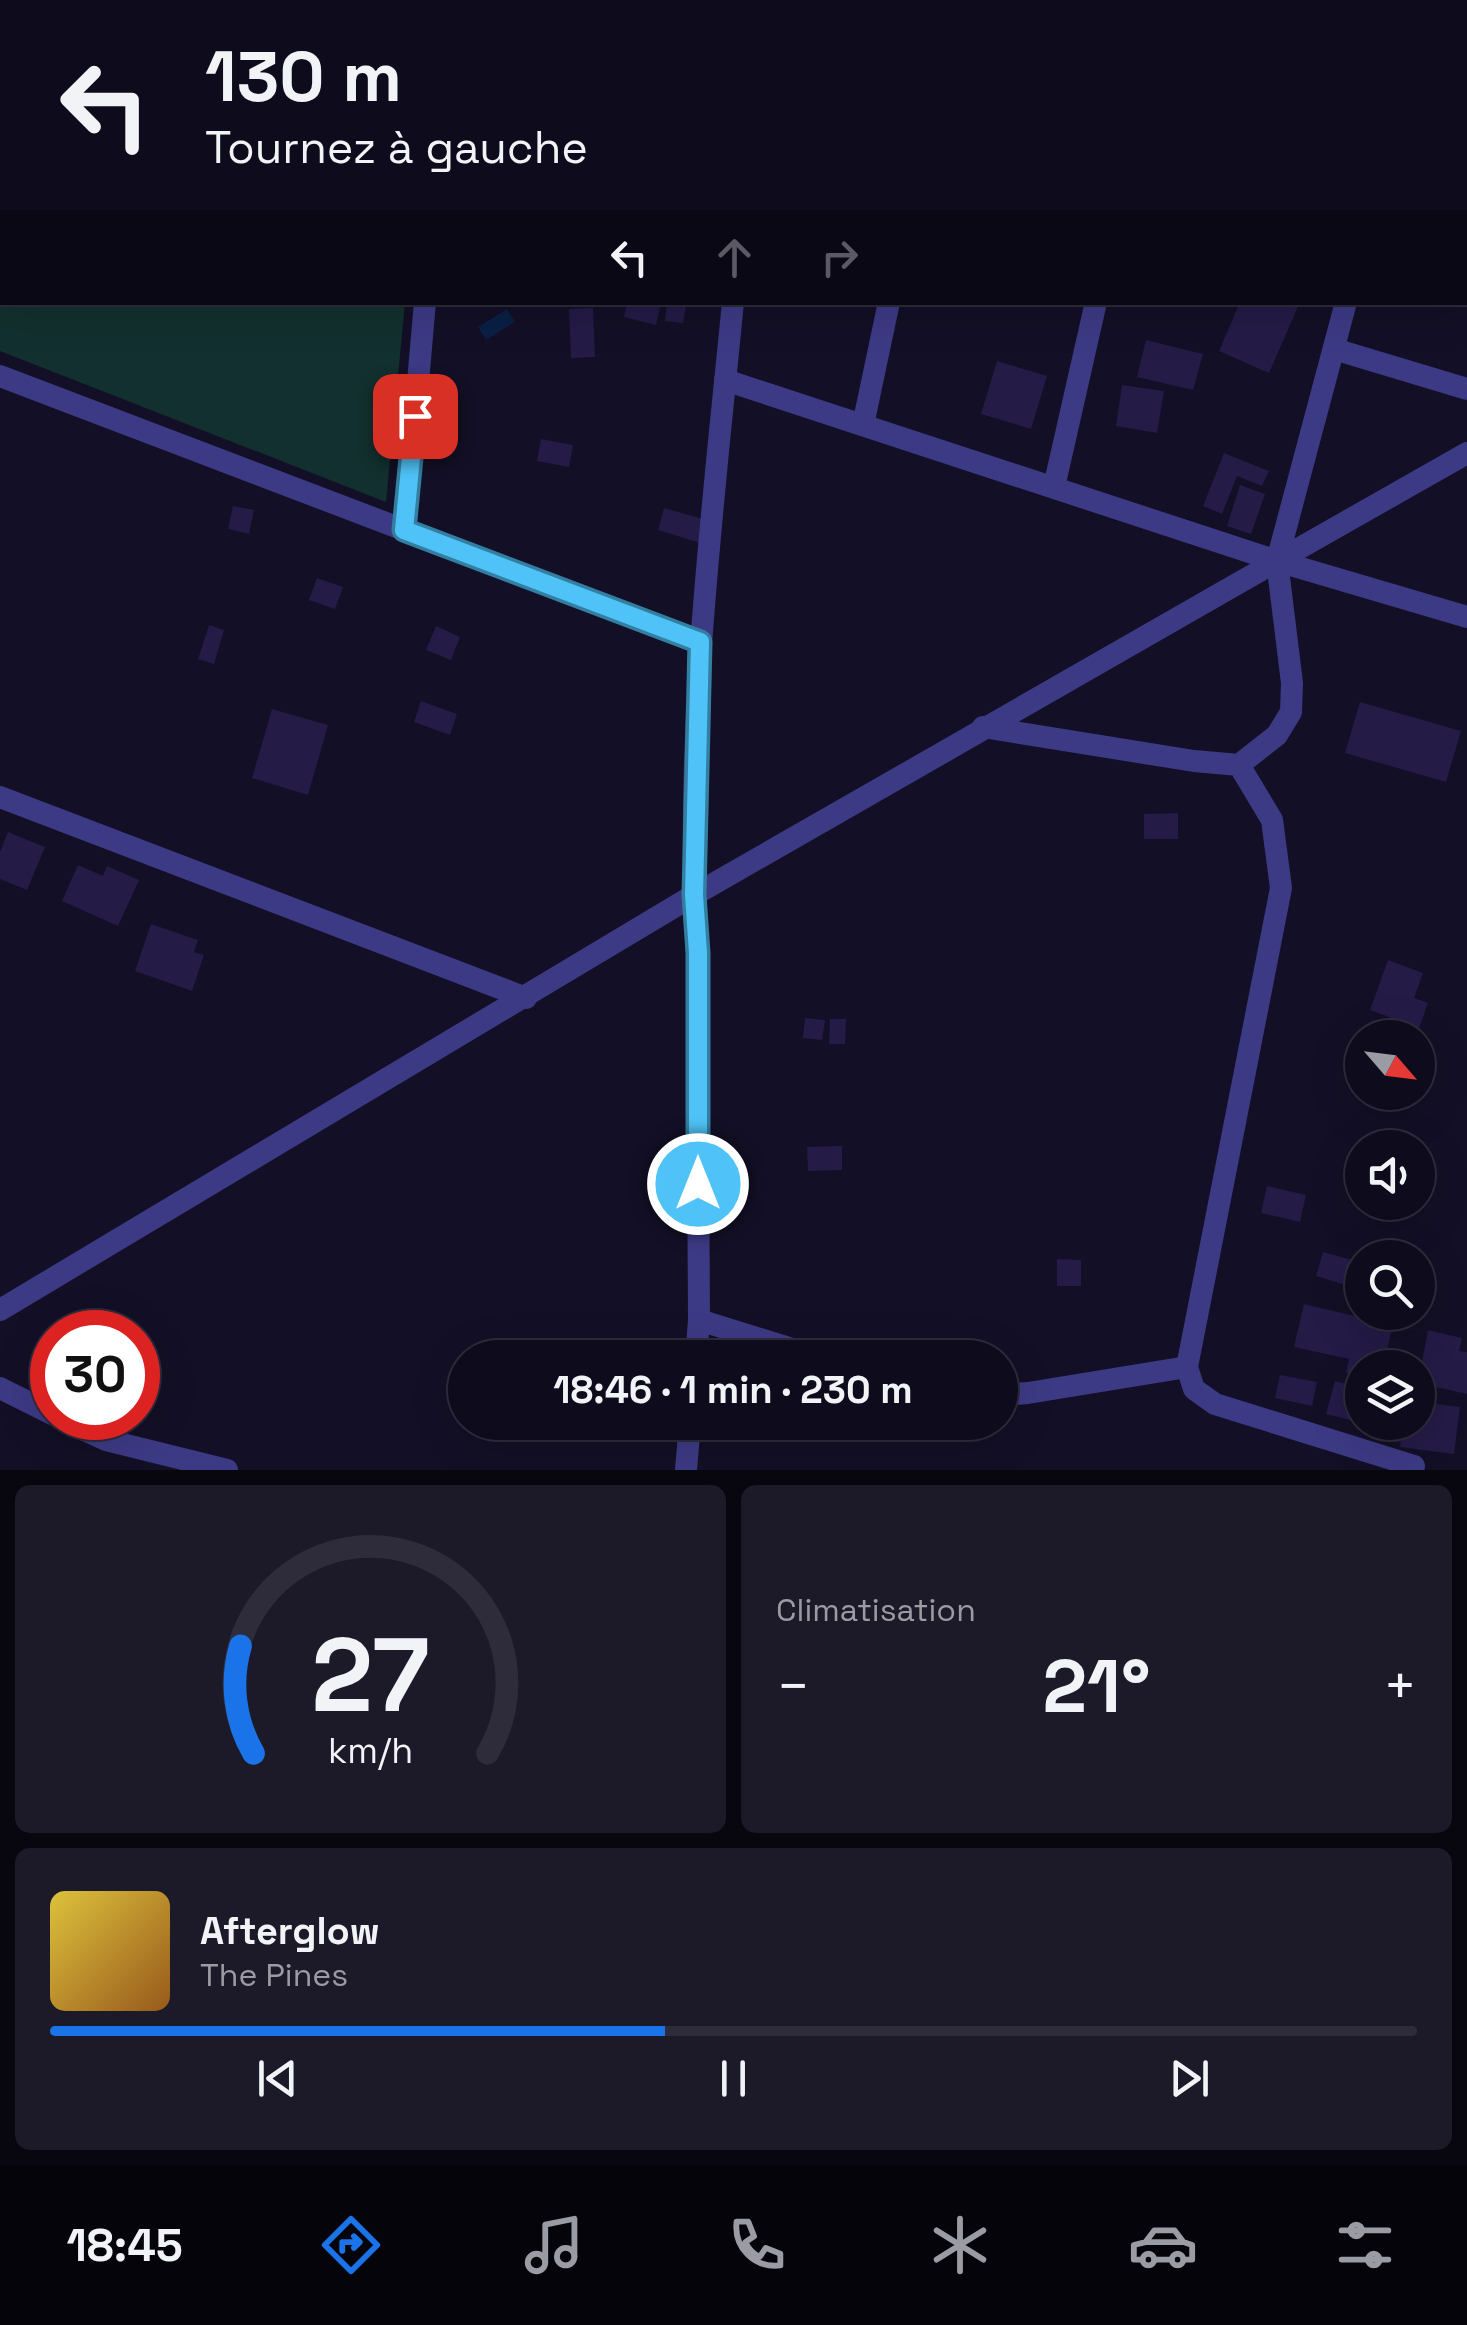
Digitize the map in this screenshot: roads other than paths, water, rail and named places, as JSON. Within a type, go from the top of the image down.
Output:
[{"type":"street","points":[[404,530],[425,305]]},
{"type":"street","points":[[697,1340],[698,953],[694,895],[700,642],[732,305]]},
{"type":"street","points":[[863,424],[888,305]]},
{"type":"street","points":[[1054,487],[1095,305]]},
{"type":"street","points":[[983,727],[1194,761],[1239,764],[1277,735],[1291,712],[1292,683],[1277,560],[1345,305]]},
{"type":"street","points":[[1334,348],[1467,388]]},
{"type":"street","points":[[0,376],[700,642]]},
{"type":"street","points":[[725,380],[1277,560],[1467,617]]},
{"type":"street","points":[[0,1310],[694,895],[1467,452]]},
{"type":"street","points":[[1239,764],[1272,820],[1281,888],[1187,1366],[1194,1389],[1215,1404],[1418,1469]]},
{"type":"street","points":[[0,797],[526,998]]},
{"type":"street","points":[[699,1320],[763,1340]]},
{"type":"street","points":[[1018,1393],[1187,1366]]},
{"type":"street","points":[[0,1388],[30,1403]]},
{"type":"street","points":[[106,1440],[226,1470]]},
{"type":"street","points":[[686,1470],[688,1440]]},
{"type":"water","points":[[507,309],[515,322],[486,340],[478,327]]}]
